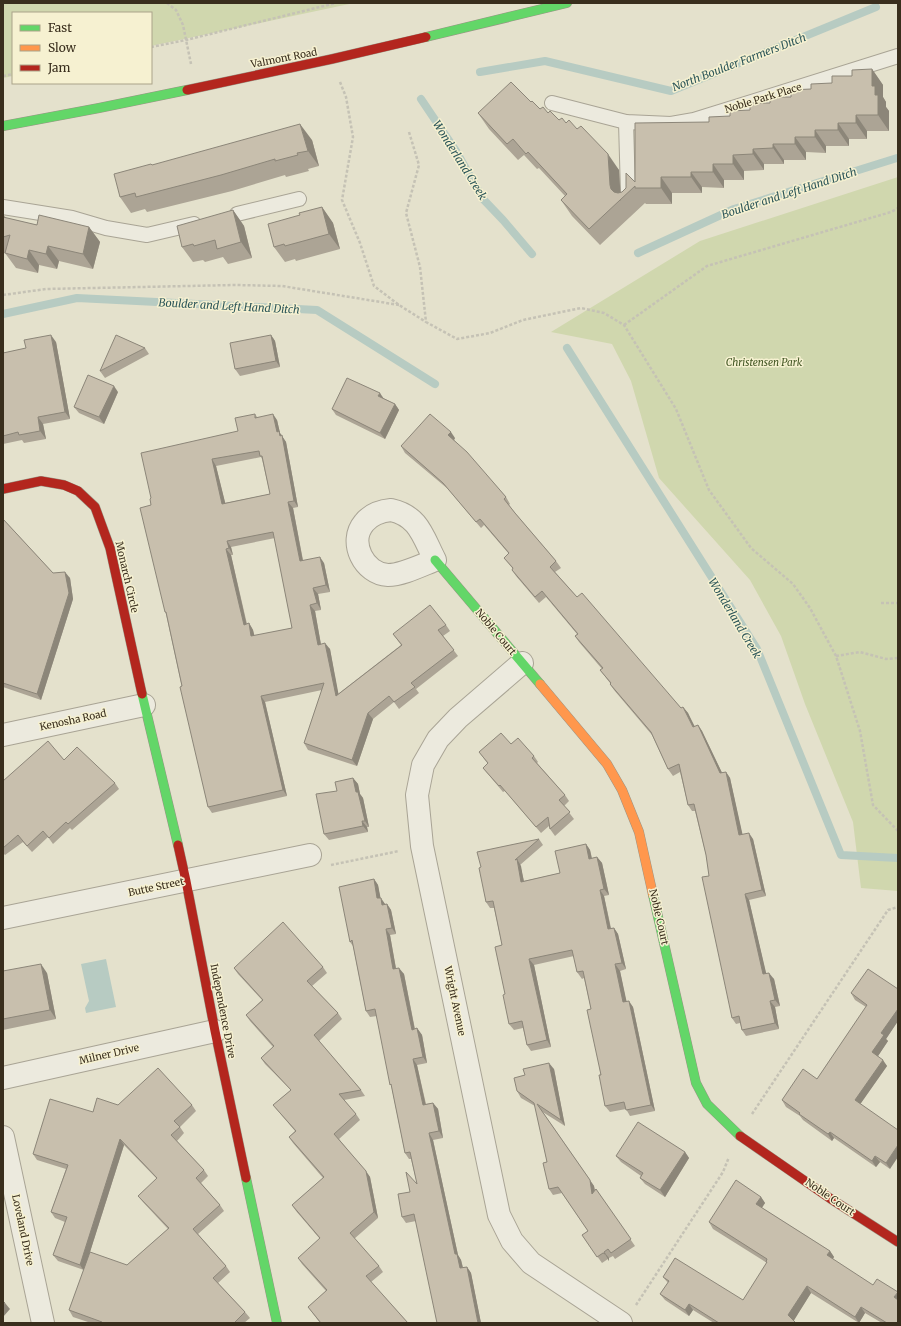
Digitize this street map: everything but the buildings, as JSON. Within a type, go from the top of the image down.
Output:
[{"type":"street","name":"Valmont Road","points":[[3,126],[99,108],[332,59],[567,3]]},
{"type":"street","name":"Monarch Circle","points":[[3,489],[41,481],[64,485],[78,491],[95,507],[110,548],[144,705]]},
{"type":"street","name":"Noble Court","points":[[435,560],[607,764],[622,790],[640,832],[696,1083],[707,1104],[738,1134],[898,1242]]},
{"type":"street","name":"Wright Avenue","points":[[522,663],[458,718],[438,739],[423,765],[417,795],[422,846],[499,1215],[512,1241],[531,1263],[627,1316]]},
{"type":"street","name":"Kenosha Road","points":[[3,735],[144,705]]},
{"type":"street","name":"Independence Drive","points":[[144,705],[186,881],[215,1031],[277,1323]]},
{"type":"street","name":"Butte Street","points":[[3,918],[310,855]]},
{"type":"street","name":"Milner Drive","points":[[3,1078],[215,1031]]},
{"type":"street","name":"Loveland Drive","points":[[3,1137],[43,1323]]},
{"type":"lane","name":"Noble Park Place","points":[[552,103],[626,122],[671,124],[694,120],[898,56]]},
{"type":"lane","points":[[626,122],[628,200]]},
{"type":"lane","points":[[237,214],[299,199]]},
{"type":"lane","points":[[3,207],[72,218],[106,228],[147,235],[207,222]]},
{"type":"path","points":[[167,3],[176,10],[183,25],[197,87]]},
{"type":"path","points":[[152,47],[186,40],[336,3]]},
{"type":"path","points":[[332,59],[346,97],[353,137],[342,200],[360,243],[374,286],[426,322],[457,339],[490,333],[524,320],[581,308],[604,313],[624,325],[676,409],[709,490],[751,548],[793,584],[810,608],[836,656],[860,731],[873,805],[898,831]]},
{"type":"path","points":[[409,132],[419,165],[406,212],[420,267],[426,322]]},
{"type":"path","points":[[624,325],[707,266],[891,212],[898,208]]},
{"type":"path","points":[[3,295],[46,289],[235,285],[282,286],[399,304]]},
{"type":"path","points":[[881,603],[898,603]]},
{"type":"path","points":[[836,656],[860,652],[886,659],[898,658]]},
{"type":"path","points":[[310,855],[318,867],[422,846]]},
{"type":"path","points":[[627,1316],[723,1172],[738,1134],[888,910],[898,907]]},
{"type":"green space","points":[[3,3],[354,3],[152,46],[152,12],[12,12],[12,76],[3,78]]},
{"type":"green space","name":"Christensen Park","points":[[898,177],[898,891],[861,888],[853,822],[805,704],[781,636],[750,580],[659,478],[631,381],[612,344],[551,332],[700,241]]},
{"type":"shaded area","points":[[106,959],[116,1007],[86,1013],[85,1008],[89,1001],[81,964]]},
{"type":"waterway","name":"North Boulder Farmers Ditch","points":[[480,72],[545,61],[671,91],[876,7]]},
{"type":"waterway","name":"Wonderland Creek","points":[[421,99],[456,151],[483,199],[532,254]]},
{"type":"waterway","name":"Boulder and Left Hand Ditch","points":[[638,253],[734,209],[897,158]]},
{"type":"waterway","name":"Boulder and Left Hand Ditch","points":[[3,314],[77,298],[317,310],[435,384]]},
{"type":"waterway","name":"Wonderland Creek","points":[[567,348],[757,649],[841,855],[898,858]]},
{"type":"traffic: fast","points":[[426,37],[567,3]]},
{"type":"traffic: fast","points":[[3,126],[187,90]]},
{"type":"traffic: fast","points":[[435,560],[540,684]]},
{"type":"traffic: fast","points":[[142,694],[178,845]]},
{"type":"traffic: fast","points":[[653,895],[696,1083],[707,1104],[740,1136]]},
{"type":"traffic: fast","points":[[246,1178],[277,1323]]},
{"type":"traffic: slow","points":[[540,684],[607,764],[622,790],[639,832],[653,895]]},
{"type":"traffic: jam","points":[[187,90],[426,37]]},
{"type":"traffic: jam","points":[[3,489],[41,481],[64,485],[78,491],[95,507],[110,548],[142,694]]},
{"type":"traffic: jam","points":[[178,845],[246,1178]]},
{"type":"traffic: jam","points":[[740,1136],[831,1199],[898,1242]]}]
